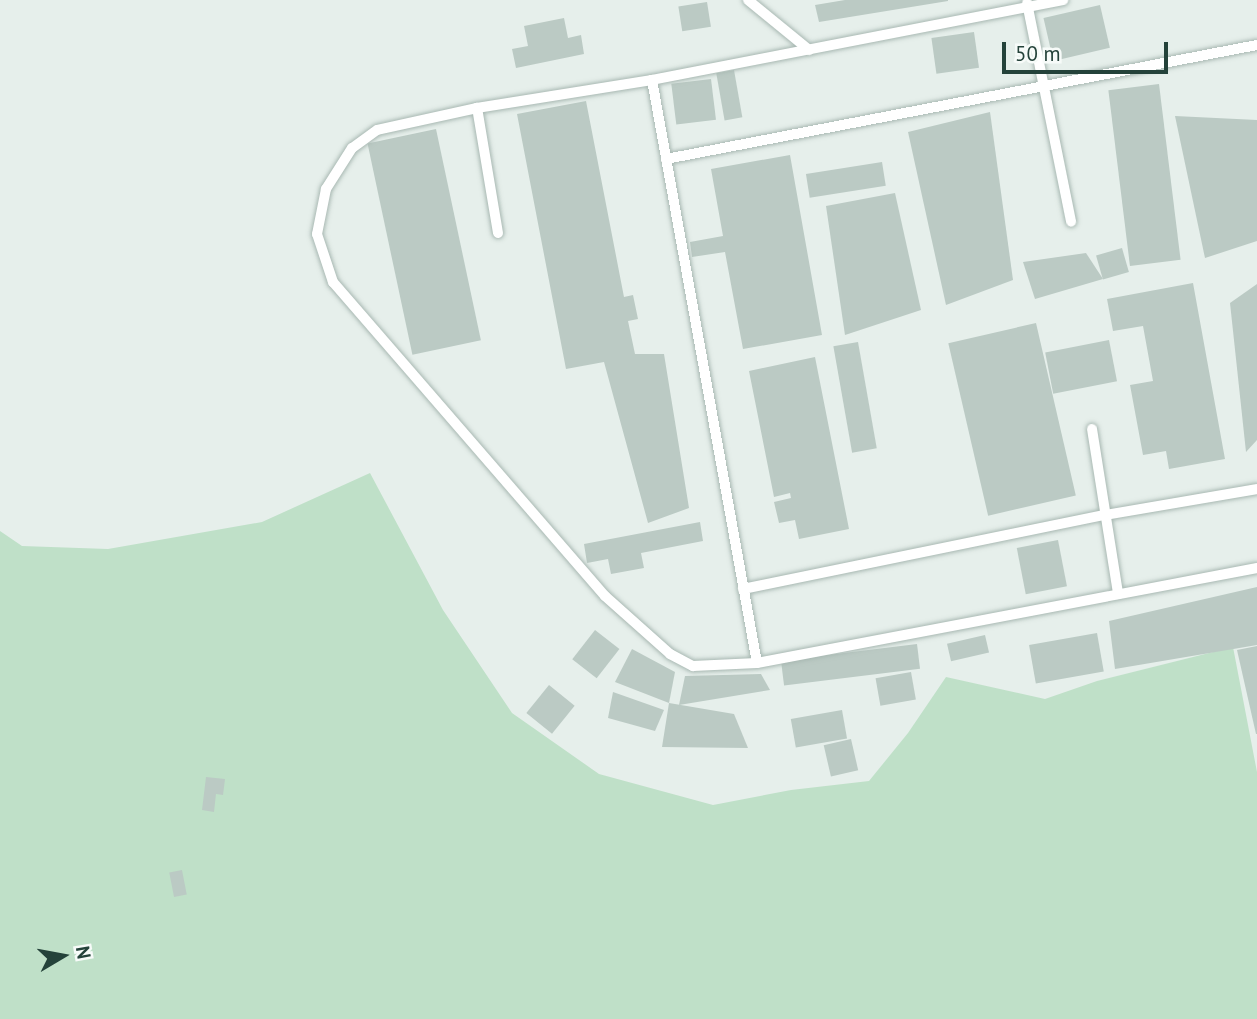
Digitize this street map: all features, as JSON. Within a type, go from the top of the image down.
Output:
[{"type":"lane","points":[[748,0],[809,50]]},
{"type":"lane","points":[[1063,0],[1027,3],[809,50],[652,80],[477,108],[377,130],[352,148],[326,189],[317,233],[333,282],[614,605],[670,654],[693,666],[757,663],[1257,568]]},
{"type":"lane","points":[[1027,3],[1071,222]]},
{"type":"lane","points":[[666,159],[1257,45]]},
{"type":"lane","points":[[652,80],[757,663]]},
{"type":"lane","points":[[477,108],[498,233]]},
{"type":"lane","points":[[1092,429],[1118,594]]},
{"type":"lane","points":[[743,589],[1105,515],[1257,489]]},
{"type":"green space","points":[[370,473],[443,610],[512,713],[599,774],[713,805],[791,790],[869,781],[908,733],[946,677],[1045,699],[1097,681],[1233,647],[1257,772],[1257,1019],[0,1019],[0,531],[22,546],[108,549],[262,522]]},
{"type":"building","points":[[845,0],[948,1],[819,22],[815,5]]},
{"type":"building","points":[[707,2],[711,27],[682,31],[678,7]]},
{"type":"building","points":[[1100,5],[1110,48],[1053,61],[1043,18]]},
{"type":"building","points":[[564,18],[568,38],[581,35],[584,54],[516,68],[512,49],[528,46],[524,26]]},
{"type":"building","points":[[974,32],[979,68],[936,74],[931,38]]},
{"type":"building","points":[[734,70],[742,117],[725,120],[716,73]]},
{"type":"building","points":[[711,79],[716,120],[676,125],[671,84]]},
{"type":"building","points":[[1159,84],[1181,260],[1130,266],[1108,90]]},
{"type":"building","points":[[586,101],[624,297],[633,295],[638,319],[628,321],[635,354],[664,354],[689,508],[648,523],[604,362],[566,369],[517,114]]},
{"type":"building","points":[[990,112],[1013,280],[946,305],[908,132]]},
{"type":"building","points":[[1175,116],[1257,120],[1257,241],[1205,258]]},
{"type":"building","points":[[436,129],[481,340],[412,355],[368,144]]},
{"type":"building","points":[[790,155],[822,335],[743,349],[725,252],[692,257],[690,242],[723,236],[711,169]]},
{"type":"building","points":[[882,162],[886,186],[810,198],[806,174]]},
{"type":"building","points":[[895,193],[921,310],[845,335],[826,206]]},
{"type":"building","points":[[1122,248],[1129,272],[1103,279],[1096,255]]},
{"type":"building","points":[[1086,253],[1103,279],[1035,299],[1023,262]]},
{"type":"building","points":[[1193,283],[1225,459],[1169,469],[1166,451],[1143,455],[1130,385],[1153,381],[1143,326],[1113,331],[1107,299]]},
{"type":"building","points":[[1257,284],[1257,440],[1246,452],[1230,303]]},
{"type":"building","points":[[1036,323],[1076,495],[988,516],[948,343]]},
{"type":"building","points":[[1109,340],[1117,381],[1053,394],[1045,352]]},
{"type":"building","points":[[858,342],[877,448],[852,453],[833,346]]},
{"type":"building","points":[[815,357],[849,529],[799,539],[795,520],[779,523],[774,502],[791,498],[790,493],[774,497],[749,371]]},
{"type":"building","points":[[700,522],[703,541],[641,553],[644,568],[611,574],[608,559],[587,563],[584,544]]},
{"type":"building","points":[[1058,540],[1067,586],[1026,594],[1017,548]]},
{"type":"building","points":[[1257,587],[1257,645],[1115,669],[1109,621]]},
{"type":"building","points":[[595,630],[619,649],[597,678],[572,659]]},
{"type":"building","points":[[1097,633],[1104,671],[1036,683],[1029,645]]},
{"type":"building","points":[[985,635],[989,653],[951,661],[947,644]]},
{"type":"building","points":[[917,644],[920,669],[784,686],[781,661]]},
{"type":"building","points":[[1257,646],[1257,734],[1256,734],[1237,650]]},
{"type":"building","points":[[632,649],[675,672],[669,703],[615,682]]},
{"type":"building","points":[[911,672],[916,700],[880,706],[876,678]]},
{"type":"building","points":[[761,674],[770,690],[679,705],[685,676]]},
{"type":"building","points":[[549,685],[575,706],[552,734],[526,713]]},
{"type":"building","points":[[613,692],[664,710],[655,731],[608,718]]},
{"type":"building","points":[[669,703],[734,714],[748,748],[662,747]]},
{"type":"building","points":[[842,710],[847,739],[796,748],[791,719]]},
{"type":"building","points":[[851,739],[858,770],[831,776],[824,745]]},
{"type":"building","points":[[206,777],[225,779],[223,795],[216,794],[214,812],[202,810]]},
{"type":"building","points":[[182,870],[187,895],[174,897],[169,872]]}]
